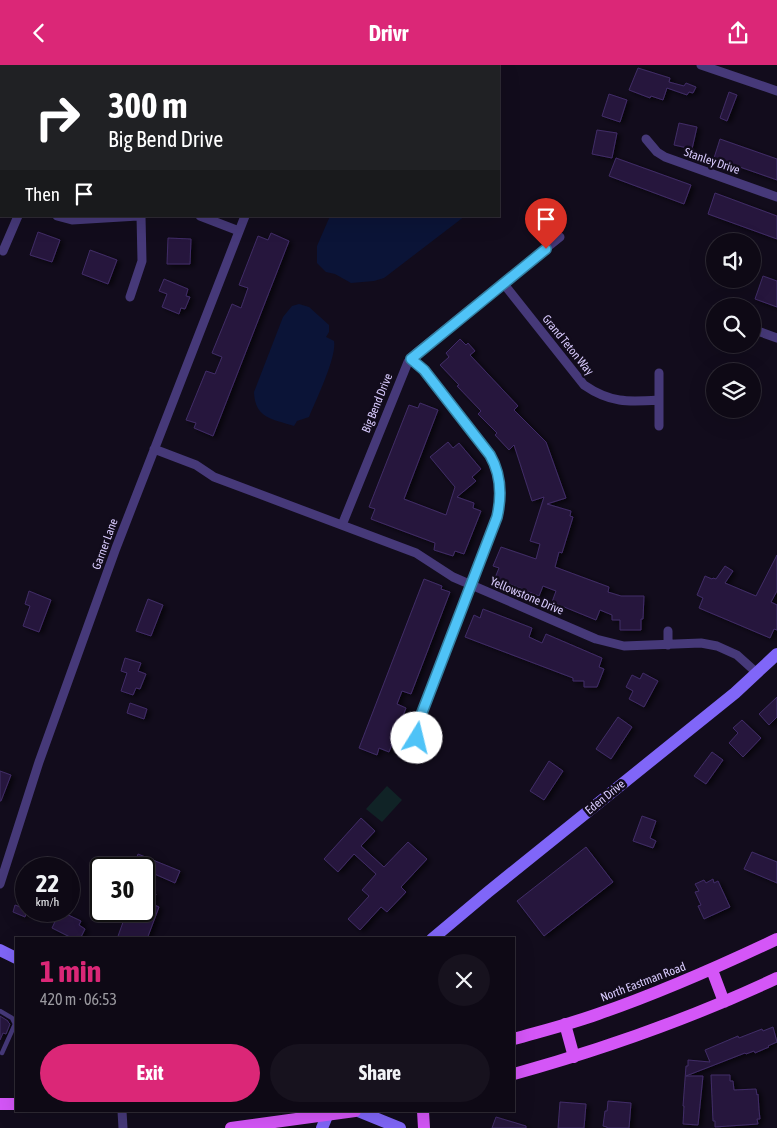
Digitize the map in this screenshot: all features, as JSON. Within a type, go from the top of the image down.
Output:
[{"type":"main road","name":"North Eastman Road","points":[[515,1039],[597,1015],[712,970],[777,939]]},
{"type":"main road","points":[[712,970],[724,1002]]},
{"type":"main road","points":[[515,1074],[625,1041],[724,1002],[777,978]]},
{"type":"main road","points":[[565,1024],[574,1057]]},
{"type":"main road","points":[[0,1104],[15,1104]]},
{"type":"main road","points":[[231,1128],[326,1118],[352,1112]]},
{"type":"main road","points":[[423,1112],[424,1128]]},
{"type":"street","points":[[701,65],[777,91]]},
{"type":"street","name":"Stanley Drive","points":[[646,139],[657,152],[665,157],[777,197]]},
{"type":"street","points":[[4,251],[18,217]]},
{"type":"street","points":[[61,217],[72,220],[123,217]]},
{"type":"street","points":[[130,297],[142,261],[140,217]]},
{"type":"street","points":[[203,217],[240,231]]},
{"type":"street","name":"Garner Lane","points":[[0,884],[40,762],[116,548],[245,217]]},
{"type":"street","name":"Big Bend Drive","points":[[342,525],[403,371],[411,359],[560,237]]},
{"type":"street","name":"Grand Teton Way","points":[[503,283],[584,385],[598,394],[614,400],[629,402],[658,401]]},
{"type":"street","points":[[761,333],[777,339]]},
{"type":"street","points":[[411,359],[424,370],[494,461],[500,494],[497,517],[418,723],[417,738],[423,749]]},
{"type":"street","points":[[659,373],[659,426]]},
{"type":"street","name":"Yellowstone Drive","points":[[154,449],[196,465],[210,475],[416,553],[446,574],[596,639],[624,646],[701,643],[717,645],[737,655],[757,673]]},
{"type":"street","points":[[668,631],[668,645]]},
{"type":"street","name":"Eden Drive","points":[[434,937],[472,904],[728,699],[777,655]]},
{"type":"street","points":[[0,950],[15,958]]},
{"type":"street","points":[[122,1112],[123,1128]]},
{"type":"street","points":[[359,1112],[400,1128]]},
{"type":"lane","points":[[0,1011],[12,1017],[14,1024],[2,1053]]},
{"type":"green space","points":[[387,786],[402,800],[382,822],[366,809]]},
{"type":"water","points":[[330,217],[464,217],[384,278],[374,281],[351,283],[335,274],[326,272],[317,263],[317,246]]},
{"type":"water","points":[[299,304],[309,307],[329,325],[329,332],[326,337],[334,341],[334,348],[325,379],[309,417],[297,421],[294,426],[266,417],[258,408],[254,392],[283,317],[292,306]]},
{"type":"building","points":[[638,68],[670,78],[669,82],[684,86],[686,83],[696,87],[693,93],[689,92],[687,95],[667,88],[663,100],[651,96],[650,98],[629,90]]},
{"type":"building","points":[[729,92],[737,95],[727,121],[720,118]]},
{"type":"building","points":[[609,94],[627,100],[620,122],[602,116]]},
{"type":"building","points":[[679,123],[697,127],[692,149],[674,145]]},
{"type":"building","points":[[597,130],[617,133],[612,158],[592,154]]},
{"type":"building","points":[[720,139],[777,159],[777,180],[714,158]]},
{"type":"building","points":[[616,158],[691,185],[684,204],[609,176]]},
{"type":"building","points":[[715,193],[777,216],[777,239],[761,233],[708,214]]},
{"type":"building","points":[[38,232],[60,240],[52,262],[30,255]]},
{"type":"building","points":[[271,233],[289,241],[213,436],[194,428],[196,423],[186,420],[206,371],[215,374],[222,357],[212,353],[232,304],[241,308],[248,288],[239,285],[258,236],[268,240]]},
{"type":"building","points":[[168,238],[191,239],[190,264],[167,264]]},
{"type":"building","points":[[90,250],[117,260],[108,284],[82,274]]},
{"type":"building","points":[[763,276],[777,281],[777,307],[761,301],[761,298],[755,298],[759,288],[761,288]]},
{"type":"building","points":[[164,279],[188,289],[186,296],[190,297],[185,309],[181,308],[179,314],[162,307],[167,294],[159,291]]},
{"type":"building","points":[[460,339],[466,345],[468,343],[475,351],[470,355],[518,406],[514,410],[546,442],[566,498],[547,504],[571,511],[570,516],[573,517],[562,553],[559,552],[555,567],[609,587],[608,592],[621,596],[644,596],[641,630],[620,630],[620,620],[612,620],[612,615],[600,610],[596,620],[552,602],[556,591],[543,586],[539,596],[495,578],[499,568],[493,566],[501,547],[536,559],[540,544],[530,541],[544,497],[532,501],[514,445],[509,450],[495,435],[497,433],[478,414],[481,411],[440,365],[449,357],[446,353]]},
{"type":"building","points":[[420,403],[438,410],[404,499],[446,515],[455,487],[430,457],[448,442],[453,448],[459,443],[481,469],[472,477],[476,481],[457,497],[474,503],[473,508],[481,511],[464,554],[455,551],[453,556],[434,550],[435,543],[371,519],[375,509],[369,507],[409,405],[418,408]]},
{"type":"building","points":[[777,555],[777,591],[771,602],[777,605],[777,630],[774,629],[770,638],[699,608],[703,598],[697,595],[705,576],[716,579],[725,566],[733,571],[725,583],[756,596]]},
{"type":"building","points":[[424,579],[442,586],[441,589],[450,592],[411,694],[402,691],[397,704],[406,708],[389,752],[379,748],[377,755],[359,748]]},
{"type":"building","points":[[29,591],[51,600],[39,632],[23,626],[30,606],[25,604]]},
{"type":"building","points":[[148,599],[163,605],[151,636],[136,631]]},
{"type":"building","points":[[483,609],[532,628],[529,637],[542,643],[546,634],[602,658],[599,667],[604,669],[597,687],[584,687],[584,681],[573,681],[573,678],[465,637],[474,615],[480,618]]},
{"type":"building","points":[[125,658],[141,663],[138,671],[146,674],[140,689],[136,688],[133,695],[121,691],[127,673],[121,671]]},
{"type":"building","points":[[643,673],[658,681],[644,707],[629,699],[633,691],[626,687],[632,675],[640,679]]},
{"type":"building","points":[[777,697],[777,717],[769,725],[759,714]]},
{"type":"building","points":[[130,703],[147,709],[144,719],[127,713]]},
{"type":"building","points":[[618,717],[632,727],[611,759],[596,749]]},
{"type":"building","points":[[742,720],[761,738],[743,757],[729,743],[738,733],[733,728]]},
{"type":"building","points":[[712,752],[723,760],[706,784],[694,776]]},
{"type":"building","points":[[549,761],[563,771],[544,800],[530,791]]},
{"type":"building","points":[[0,771],[11,775],[1,801],[0,801]]},
{"type":"building","points":[[642,816],[656,821],[650,838],[656,841],[653,848],[633,841]]},
{"type":"building","points":[[361,818],[375,831],[361,846],[384,867],[408,842],[427,859],[401,887],[406,892],[387,912],[381,907],[360,930],[348,919],[369,896],[362,890],[376,874],[354,854],[338,872],[324,859]]},
{"type":"building","points":[[586,847],[613,882],[544,936],[517,901]]},
{"type":"building","points":[[752,852],[777,862],[777,883],[744,869]]},
{"type":"building","points":[[155,861],[180,871],[175,883],[155,874]]},
{"type":"building","points":[[713,879],[714,883],[718,881],[730,907],[704,919],[698,906],[701,905],[695,892],[699,891],[695,884],[704,880],[706,883]]},
{"type":"building","points":[[155,905],[159,907],[155,918]]},
{"type":"building","points":[[81,921],[79,925],[85,929],[81,937],[70,937],[52,928],[55,922]]},
{"type":"building","points":[[123,922],[153,922],[148,937],[118,937]]},
{"type":"building","points":[[0,1016],[10,1024],[6,1034],[3,1033],[0,1040]]},
{"type":"building","points":[[773,1027],[777,1042],[769,1047],[755,1053],[754,1051],[745,1053],[686,1076],[703,1076],[698,1125],[683,1124],[686,1066],[688,1066],[688,1060],[710,1062],[705,1050],[738,1036],[739,1038]]},
{"type":"building","points":[[711,1075],[730,1075],[730,1081],[733,1081],[734,1090],[756,1089],[760,1119],[757,1119],[758,1124],[715,1127],[715,1121],[713,1121]]},
{"type":"building","points":[[608,1101],[631,1103],[629,1128],[607,1128],[603,1126]]},
{"type":"building","points":[[560,1102],[586,1104],[584,1128],[558,1128]]},
{"type":"building","points":[[496,1117],[526,1126],[526,1128],[492,1128]]},
{"type":"route","points":[[417,738],[418,723],[497,517],[500,485],[494,461],[486,449],[424,370],[411,359],[546,249]]}]
